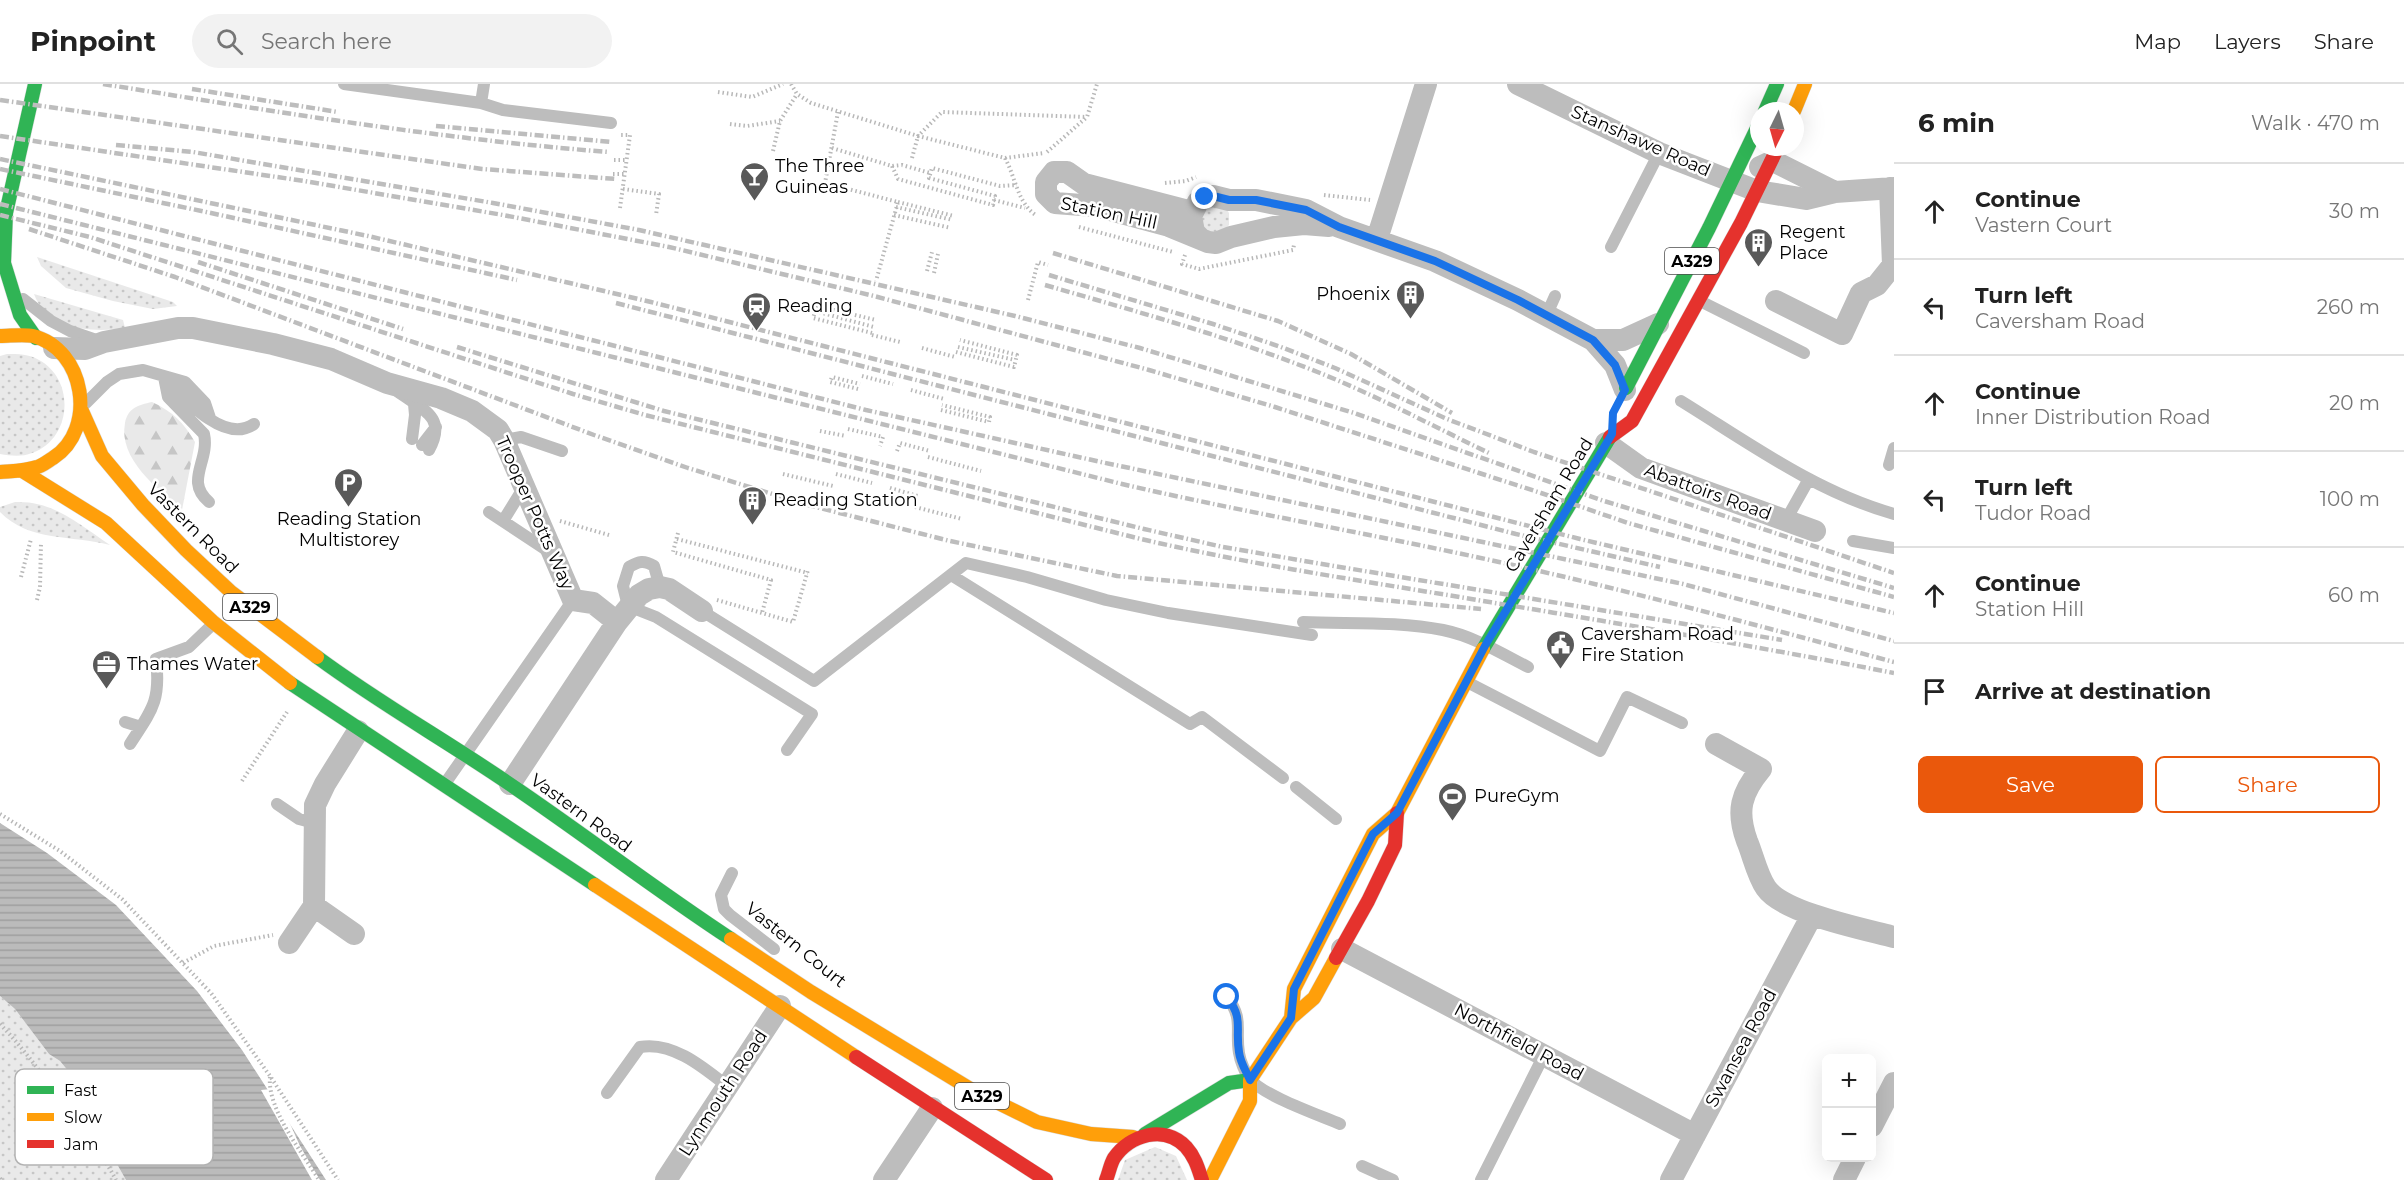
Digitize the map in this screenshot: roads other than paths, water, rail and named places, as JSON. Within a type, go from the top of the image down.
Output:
[{"type":"main road","points":[[35,84],[6,213],[4,263],[20,315],[45,343]]},
{"type":"main road","points":[[1769,102],[1777,84]]},
{"type":"main road","points":[[1798,102],[1805,84]]},
{"type":"main road","name":"A329","points":[[1609,439],[1618,403],[1750,143]]},
{"type":"main road","name":"A329","points":[[1757,191],[1774,156]]},
{"type":"main road","name":"Caversham Road","points":[[1291,1018],[1294,989],[1373,834],[1397,813],[1486,644],[1609,439],[1632,421],[1757,191]]},
{"type":"main road","points":[[0,336],[22,335],[45,343]]},
{"type":"main road","name":"Vastern Road","points":[[45,343],[72,368],[80,386],[82,408],[102,456],[114,472],[186,550],[231,592],[318,659],[510,784],[658,891],[812,992],[972,1090],[1037,1122],[1090,1134],[1174,1138],[1185,1144],[1197,1161],[1202,1180]]},
{"type":"main road","points":[[0,472],[24,472],[49,463],[66,448],[77,430],[82,408]]},
{"type":"main road","name":"A329","points":[[24,472],[79,504],[107,524],[214,623],[278,674],[358,730],[932,1108],[1046,1180]]},
{"type":"main road","name":"Caversham Road","points":[[1210,1180],[1250,1101],[1250,1080],[1291,1018],[1314,998],[1342,949],[1395,845],[1397,813]]},
{"type":"main road","points":[[1106,1180],[1114,1157],[1121,1146],[1229,1083],[1250,1080]]},
{"type":"street","points":[[1377,239],[1426,84]]},
{"type":"street","name":"Stanshawe Road","points":[[1518,84],[1542,89],[1728,190],[1757,191],[1806,199],[1835,192],[1892,188]]},
{"type":"street","points":[[1728,190],[1772,156]]},
{"type":"street","points":[[1778,156],[1835,192]]},
{"type":"street","name":"Station Hill","points":[[1339,227],[1304,224],[1274,227],[1216,243],[1169,226],[1095,206],[1055,203],[1046,194],[1046,182],[1054,172],[1067,172],[1084,184],[1192,212],[1198,202],[1205,197],[1213,196],[1229,200],[1256,200],[1306,210],[1339,227],[1435,261],[1516,305],[1551,305],[1593,340]]},
{"type":"street","points":[[1776,301],[1842,334],[1861,293],[1877,285],[1893,265],[1892,188]]},
{"type":"street","points":[[1229,200],[1238,214],[1238,222],[1231,237]]},
{"type":"street","points":[[1192,212],[1191,225],[1200,238]]},
{"type":"street","points":[[1593,340],[1623,340],[1658,324]]},
{"type":"street","name":"Trooper Potts Way","points":[[45,343],[85,349],[105,342],[193,328],[302,350],[331,359],[387,383],[441,398],[472,411],[498,430],[504,440],[573,600],[593,603],[623,614]]},
{"type":"street","points":[[1593,340],[1615,365],[1618,403]]},
{"type":"street","name":"Abattoirs Road","points":[[1609,439],[1641,468],[1815,531]]},
{"type":"street","points":[[510,784],[623,614],[639,595],[660,587],[705,604]]},
{"type":"street","points":[[290,944],[314,906],[315,806],[358,730]]},
{"type":"street","points":[[1716,744],[1761,769],[1747,785],[1741,803],[1745,834],[1766,888],[1778,899],[1812,915],[1894,937]]},
{"type":"street","points":[[314,906],[354,934]]},
{"type":"street","name":"Swansea Road","points":[[1671,1180],[1812,915]]},
{"type":"street","name":"Northfield Road","points":[[1342,949],[1695,1135]]},
{"type":"street","name":"Lynmouth Road","points":[[666,1180],[780,1006]]},
{"type":"street","points":[[1876,1118],[1894,1083]]},
{"type":"street","points":[[884,1180],[932,1108]]},
{"type":"street","points":[[1844,1180],[1853,1162]]},
{"type":"lane","points":[[344,84],[481,103],[502,110],[613,129]]},
{"type":"lane","points":[[481,103],[484,84]]},
{"type":"lane","points":[[1611,247],[1659,153]]},
{"type":"lane","points":[[13,291],[51,321],[70,331],[105,342]]},
{"type":"lane","points":[[1699,300],[1804,353]]},
{"type":"lane","points":[[82,408],[118,374],[143,370],[164,377],[198,412],[231,429],[247,429],[254,424]]},
{"type":"lane","points":[[164,377],[168,397],[204,434],[205,454],[197,478],[197,487],[201,495],[209,502]]},
{"type":"lane","points":[[387,383],[434,419],[436,438],[417,442],[413,423],[414,404]]},
{"type":"lane","points":[[1681,401],[1809,480],[1868,506],[1894,514]]},
{"type":"lane","points":[[504,440],[521,437],[562,451]]},
{"type":"lane","points":[[1889,465],[1894,448]]},
{"type":"lane","points":[[1786,520],[1809,480]]},
{"type":"lane","points":[[502,521],[524,487]]},
{"type":"lane","points":[[489,512],[555,555]]},
{"type":"lane","points":[[1853,541],[1894,548]]},
{"type":"lane","points":[[705,604],[814,681],[966,563],[1027,577],[1106,600],[1168,613],[1311,635]]},
{"type":"lane","points":[[951,575],[1190,724],[1202,717],[1283,778]]},
{"type":"lane","points":[[444,785],[573,600]]},
{"type":"lane","points":[[623,614],[656,617],[812,714],[787,750]]},
{"type":"lane","points":[[1304,622],[1412,626],[1444,630],[1486,644],[1528,667]]},
{"type":"lane","points":[[130,744],[152,709],[158,694],[156,659],[189,647],[214,623]]},
{"type":"lane","points":[[1466,681],[1600,750],[1627,697],[1682,723]]},
{"type":"lane","points":[[125,722],[141,727]]},
{"type":"lane","points":[[1296,787],[1336,819]]},
{"type":"lane","points":[[277,804],[299,819],[314,823]]},
{"type":"lane","name":"Vastern Court","points":[[732,873],[721,895],[724,909],[780,954]]},
{"type":"lane","name":"Vastern Court","points":[[807,974],[848,1012]]},
{"type":"lane","points":[[1227,997],[1236,1008],[1239,1021],[1239,1055],[1250,1080],[1269,1093],[1340,1124]]},
{"type":"lane","points":[[607,1093],[640,1047],[653,1045],[664,1047],[704,1068],[727,1086]]},
{"type":"lane","points":[[1481,1180],[1544,1055]]},
{"type":"lane","points":[[1362,1166],[1393,1180]]},
{"type":"railway","points":[[103,84],[418,132],[609,152]]},
{"type":"railway","points":[[192,89],[338,112]]},
{"type":"railway","points":[[0,100],[482,169],[616,179]]},
{"type":"railway","points":[[436,126],[612,142]]},
{"type":"railway","points":[[0,136],[304,181],[503,215],[669,247],[874,296],[1149,370],[1275,407],[1628,523],[1894,597]]},
{"type":"railway","points":[[116,145],[193,152],[639,230],[1015,316],[1140,348],[1354,413],[1604,501],[1894,588]]},
{"type":"railway","points":[[0,159],[368,236],[651,302],[1580,539],[1894,613]]},
{"type":"railway","points":[[0,169],[517,280]]},
{"type":"railway","points":[[0,189],[866,410],[1101,462],[1683,584],[1894,641]]},
{"type":"railway","points":[[0,204],[1122,484],[1549,573],[1894,662]]},
{"type":"railway","points":[[0,215],[90,237],[573,394],[645,415],[1141,539],[1267,565],[1686,635],[1894,673]]},
{"type":"railway","points":[[29,229],[175,277],[594,435],[688,468],[808,505],[950,541],[1117,576],[1481,609]]},
{"type":"railway","points":[[1053,253],[1278,321],[1351,354],[1452,413]]},
{"type":"railway","points":[[198,262],[403,329]]},
{"type":"railway","points":[[1049,275],[1213,324],[1281,347],[1335,368],[1447,419],[1534,452],[1894,573]]},
{"type":"railway","points":[[1045,285],[1184,326],[1286,360],[1363,391],[1489,453]]},
{"type":"railway","points":[[616,303],[1516,534],[1660,567]]},
{"type":"railway","points":[[457,347],[664,411],[1223,547],[1782,640]]},
{"type":"place","name":"The Three Guineas","points":[[754,202]]},
{"type":"place","name":"Regent Place","points":[[1758,268]]},
{"type":"place","name":"Phoenix","points":[[1411,320]]},
{"type":"place","name":"Reading","points":[[756,332]]},
{"type":"place","name":"Reading Station Multistorey","points":[[349,508]]},
{"type":"place","name":"Reading Station","points":[[752,526]]},
{"type":"place","name":"Caversham Road Fire Station","points":[[1560,670]]},
{"type":"place","name":"Thames Water","points":[[106,690]]},
{"type":"place","name":"PureGym","points":[[1453,822]]}]
